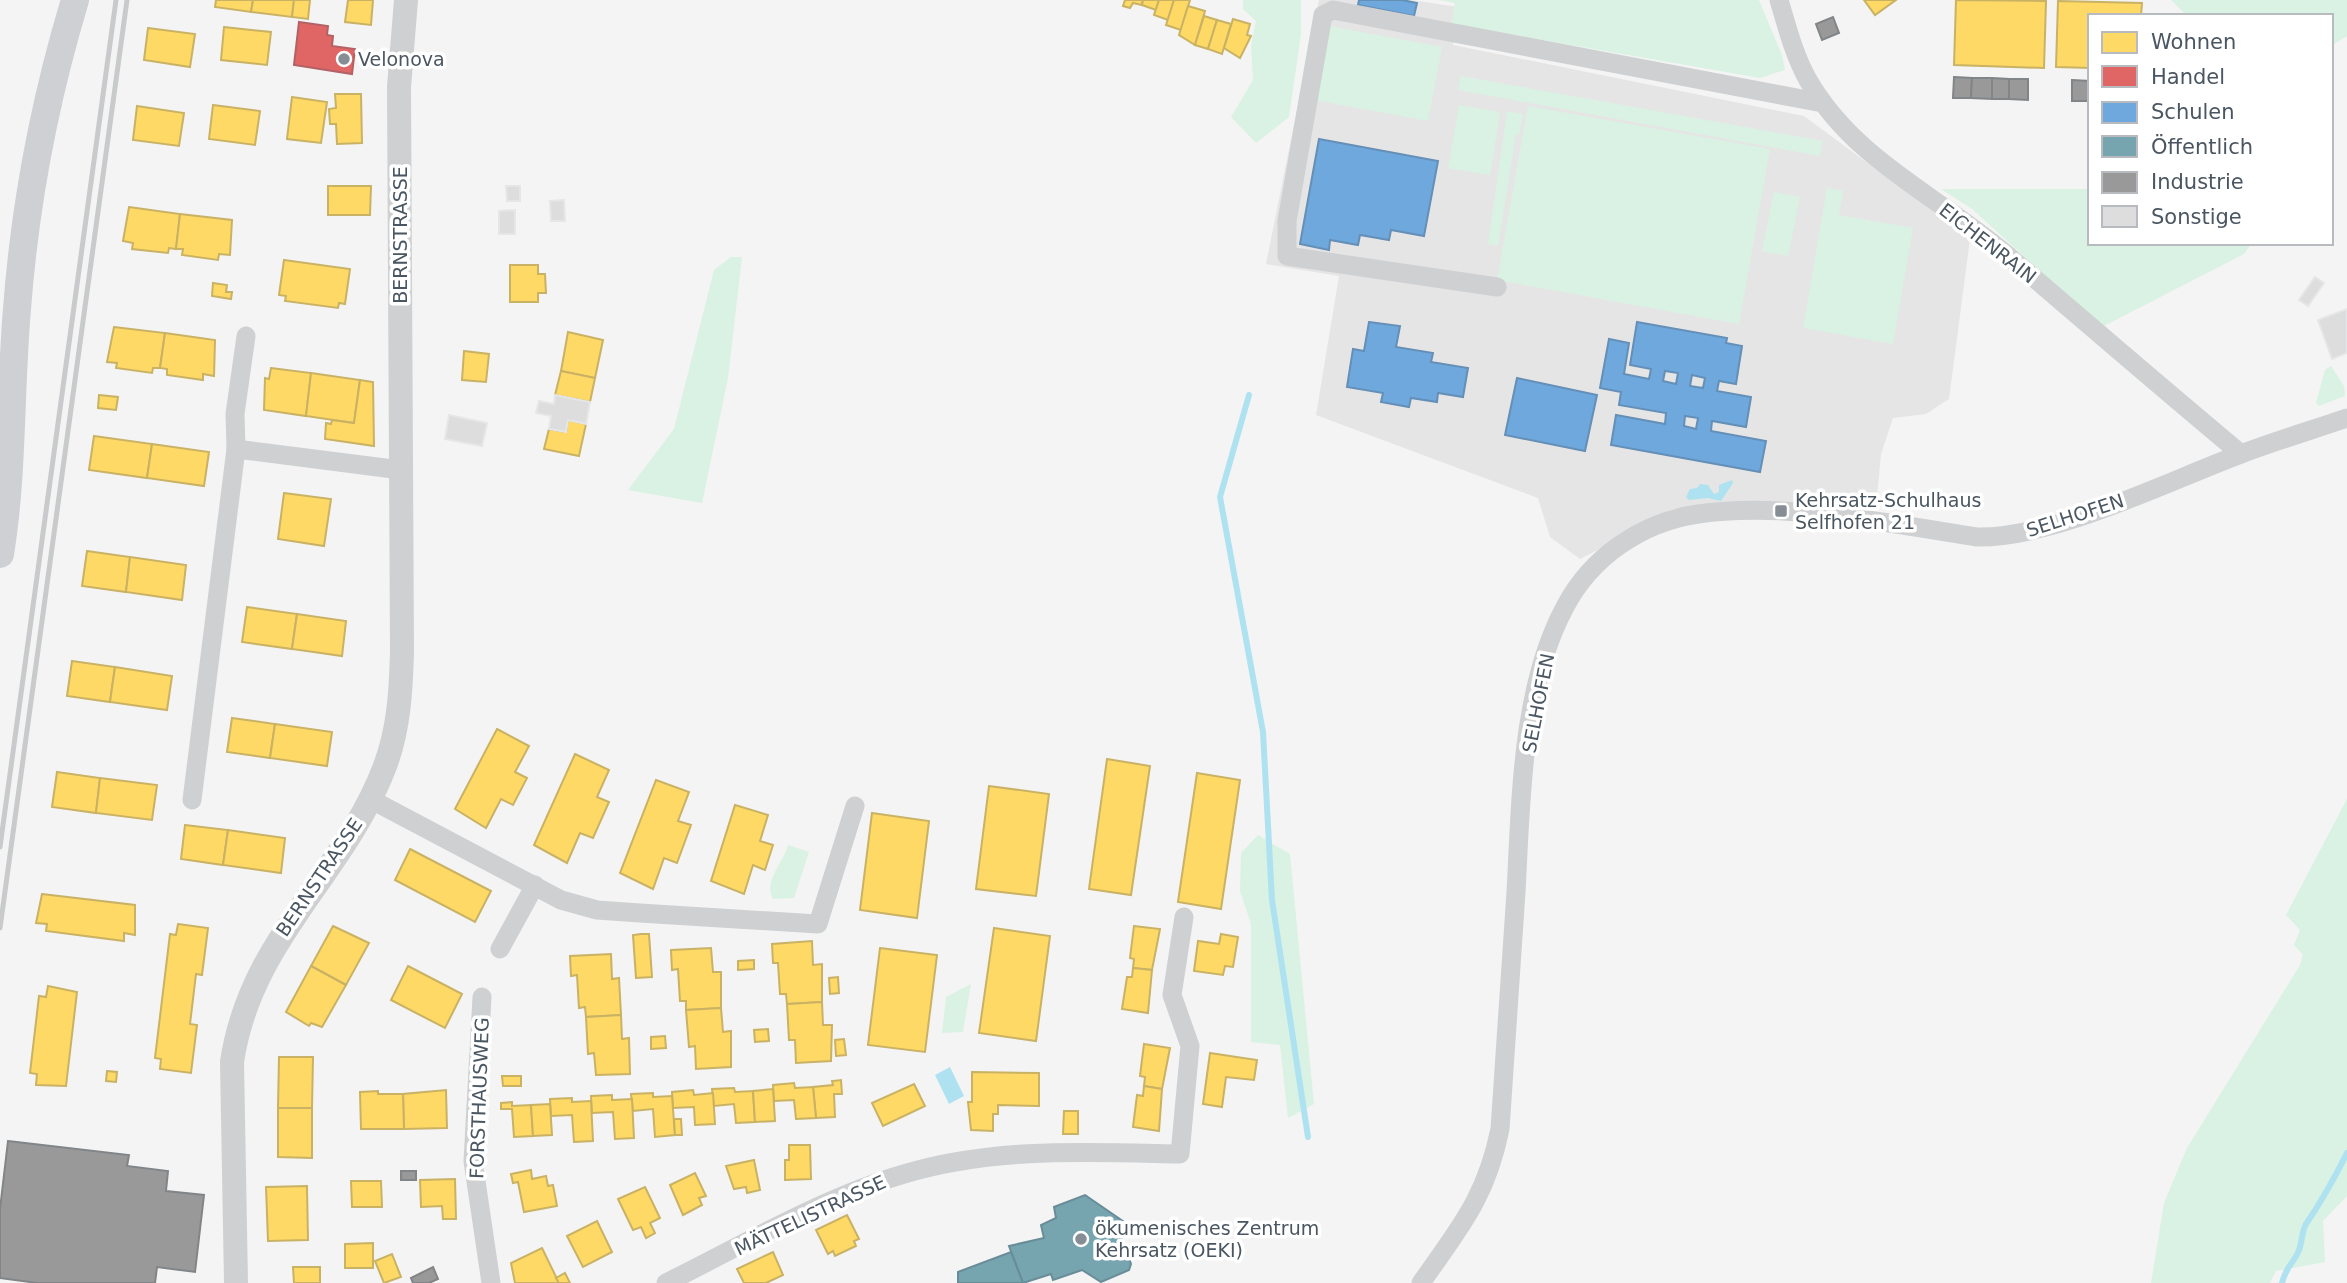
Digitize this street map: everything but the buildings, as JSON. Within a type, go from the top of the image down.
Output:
[{"type":"main road","points":[[0,554],[28,198],[39,132],[75,0]]},
{"type":"street","name":"BERNSTRASSE","points":[[236,1283],[233,1062],[237,1027],[255,980],[272,948],[370,799],[394,738],[401,680],[399,100],[406,0]]},
{"type":"street","name":"EICHENRAIN","points":[[1779,0],[1795,52],[1823,103],[1872,156],[2005,253],[2241,454]]},
{"type":"street","points":[[1497,287],[1287,256],[1287,221],[1323,15],[1333,10],[1823,103]]},
{"type":"street","points":[[192,800],[236,449],[236,414],[246,336]]},
{"type":"street","name":"SELHOFEN","points":[[1421,1283],[1465,1223],[1492,1168],[1500,1129],[1520,812],[1530,724],[1551,638],[1564,608],[1594,566],[1617,546],[1643,532],[1698,514],[1793,512],[1977,537],[2002,537],[2106,506],[2241,454],[2347,418]]},
{"type":"street","points":[[236,449],[401,470]]},
{"type":"street","points":[[370,799],[561,900],[597,909],[818,924],[855,806]]},
{"type":"street","points":[[500,949],[535,885]]},
{"type":"street","name":"MÄTTELISTRASSE","points":[[666,1283],[864,1186],[926,1168],[997,1155],[1036,1152],[1180,1154],[1190,1046],[1172,995],[1184,917]]},
{"type":"street","name":"FORSTHAUSWEG","points":[[482,997],[474,1161],[491,1283]]},
{"type":"shaded area","points":[[1319,0],[1412,0],[1458,7],[1453,45],[1804,116],[1970,239],[1949,399],[1926,414],[1893,418],[1881,454],[1876,508],[1757,501],[1670,513],[1580,559],[1550,537],[1538,498],[1316,415],[1339,276],[1266,264]]},
{"type":"green space","points":[[1243,0],[1301,0],[1301,34],[1289,117],[1256,143],[1231,117],[1253,80],[1251,45],[1256,21],[1243,9]]},
{"type":"green space","points":[[1438,0],[1759,0],[1782,55],[1785,70],[1760,78],[1451,24],[1455,3]]},
{"type":"green space","points":[[2171,0],[2347,0],[2347,36],[2333,45],[2333,14],[2185,14]]},
{"type":"green space","points":[[1329,26],[1442,47],[1428,121],[1315,100]]},
{"type":"green space","points":[[1461,76],[1823,141],[1820,156],[1458,90]]},
{"type":"green space","points":[[1459,105],[1500,112],[1490,175],[1448,168]]},
{"type":"green space","points":[[1528,106],[1770,149],[1739,324],[1497,280]]},
{"type":"green space","points":[[1507,111],[1523,114],[1519,135],[1516,134],[1498,246],[1488,244]]},
{"type":"green space","points":[[1827,188],[1843,191],[1839,215],[1913,228],[1893,344],[1803,328]]},
{"type":"green space","points":[[1941,189],[2088,189],[2088,245],[2251,245],[2244,254],[2102,327],[1972,209]]},
{"type":"green space","points":[[1774,192],[1800,197],[1788,256],[1762,251]]},
{"type":"green space","points":[[731,257],[742,257],[728,378],[702,503],[628,490],[674,429],[714,270]]},
{"type":"green space","points":[[2331,366],[2344,386],[2345,396],[2319,406],[2316,403],[2325,370]]},
{"type":"green space","points":[[2347,799],[2347,1196],[2323,1221],[2325,1262],[2276,1271],[2270,1283],[2151,1283],[2164,1203],[2187,1148],[2300,965],[2303,955],[2294,945],[2300,930],[2286,915]]},
{"type":"green space","points":[[1258,835],[1290,854],[1314,1104],[1288,1118],[1280,1045],[1251,1042],[1251,924],[1240,891],[1241,853]]},
{"type":"green space","points":[[788,845],[809,852],[794,898],[773,899],[772,878]]},
{"type":"green space","points":[[971,984],[963,1032],[942,1033],[946,997]]},
{"type":"water","points":[[1732,480],[1733,483],[1721,501],[1708,498],[1689,500],[1686,497],[1690,489],[1697,488],[1700,484],[1708,485],[1714,494],[1719,492],[1719,485]]},
{"type":"water","points":[[950,1067],[964,1096],[949,1104],[935,1075]]},
{"type":"waterway","points":[[1249,395],[1220,497],[1263,732],[1272,900],[1308,1137]]},
{"type":"waterway","points":[[2282,1283],[2299,1250],[2306,1224],[2347,1153]]},
{"type":"railway","points":[[0,847],[116,0]]},
{"type":"railway","points":[[0,928],[127,0]]},
{"type":"place","name":"Velonova","points":[[344,59]]},
{"type":"place","name":"Kehrsatz-Schulhaus Selfhofen 21","points":[[1781,511]]},
{"type":"place","name":"ökumenisches Zentrum Kehrsatz (OEKI)","points":[[1081,1239]]}]
